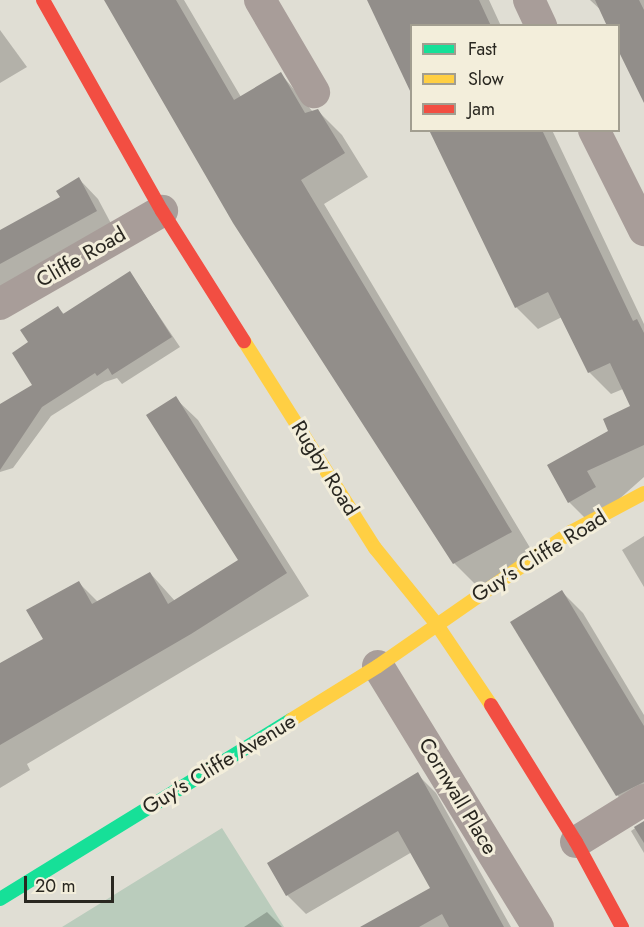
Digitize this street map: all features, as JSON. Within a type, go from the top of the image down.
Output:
[{"type":"main road","name":"Rugby Road","points":[[43,0],[162,211],[375,548],[435,622],[576,842],[622,927]]},
{"type":"main road","name":"Guy's Cliffe Road","points":[[435,622],[571,532],[644,493]]},
{"type":"main road","name":"Guy's Cliffe Avenue","points":[[0,899],[378,666],[435,622]]},
{"type":"street","points":[[260,0],[314,92]]},
{"type":"street","points":[[529,0],[541,24]]},
{"type":"street","points":[[595,132],[644,230]]},
{"type":"street","name":"Cliffe Road","points":[[0,304],[162,211]]},
{"type":"street","name":"Cornwall Place","points":[[378,666],[538,927]]},
{"type":"street","points":[[576,842],[644,800]]},
{"type":"green space","points":[[222,828],[284,927],[62,927],[172,859]]},
{"type":"building","points":[[104,0],[176,0],[234,100],[281,72],[305,113],[318,109],[345,153],[301,180],[512,532],[453,564],[233,223]]},
{"type":"building","points":[[367,0],[479,0],[490,24],[410,24],[410,91]]},
{"type":"building","points":[[595,0],[639,0],[644,10],[644,103],[620,54],[620,24],[606,24]]},
{"type":"building","points":[[430,132],[543,132],[633,321],[637,319],[644,333],[644,445],[587,471],[596,487],[568,503],[547,465],[608,431],[603,419],[630,406],[610,363],[588,373],[548,292],[515,308]]},
{"type":"building","points":[[79,177],[97,211],[0,264],[0,230],[60,197],[56,191]]},
{"type":"building","points":[[130,271],[172,337],[112,375],[108,368],[97,376],[95,373],[42,407],[0,470],[0,404],[32,385],[12,353],[28,342],[20,330],[58,306],[63,314]]},
{"type":"building","points":[[176,396],[287,573],[191,634],[0,745],[0,663],[43,639],[26,610],[79,581],[92,604],[150,572],[168,604],[238,560],[146,415]]},
{"type":"building","points":[[562,590],[644,726],[644,782],[616,796],[510,622]]},
{"type":"building","points":[[418,772],[504,927],[449,927],[442,914],[419,927],[360,927],[430,888],[398,831],[286,896],[267,863]]},
{"type":"building","points":[[644,821],[644,843],[634,827]]},
{"type":"traffic: fast","points":[[0,899],[291,720]]},
{"type":"traffic: slow","points":[[244,341],[375,548],[435,622],[491,705]]},
{"type":"traffic: slow","points":[[291,720],[378,666],[571,532],[644,493]]},
{"type":"traffic: jam","points":[[43,0],[162,211],[244,341]]},
{"type":"traffic: jam","points":[[491,705],[576,842],[622,927]]}]
